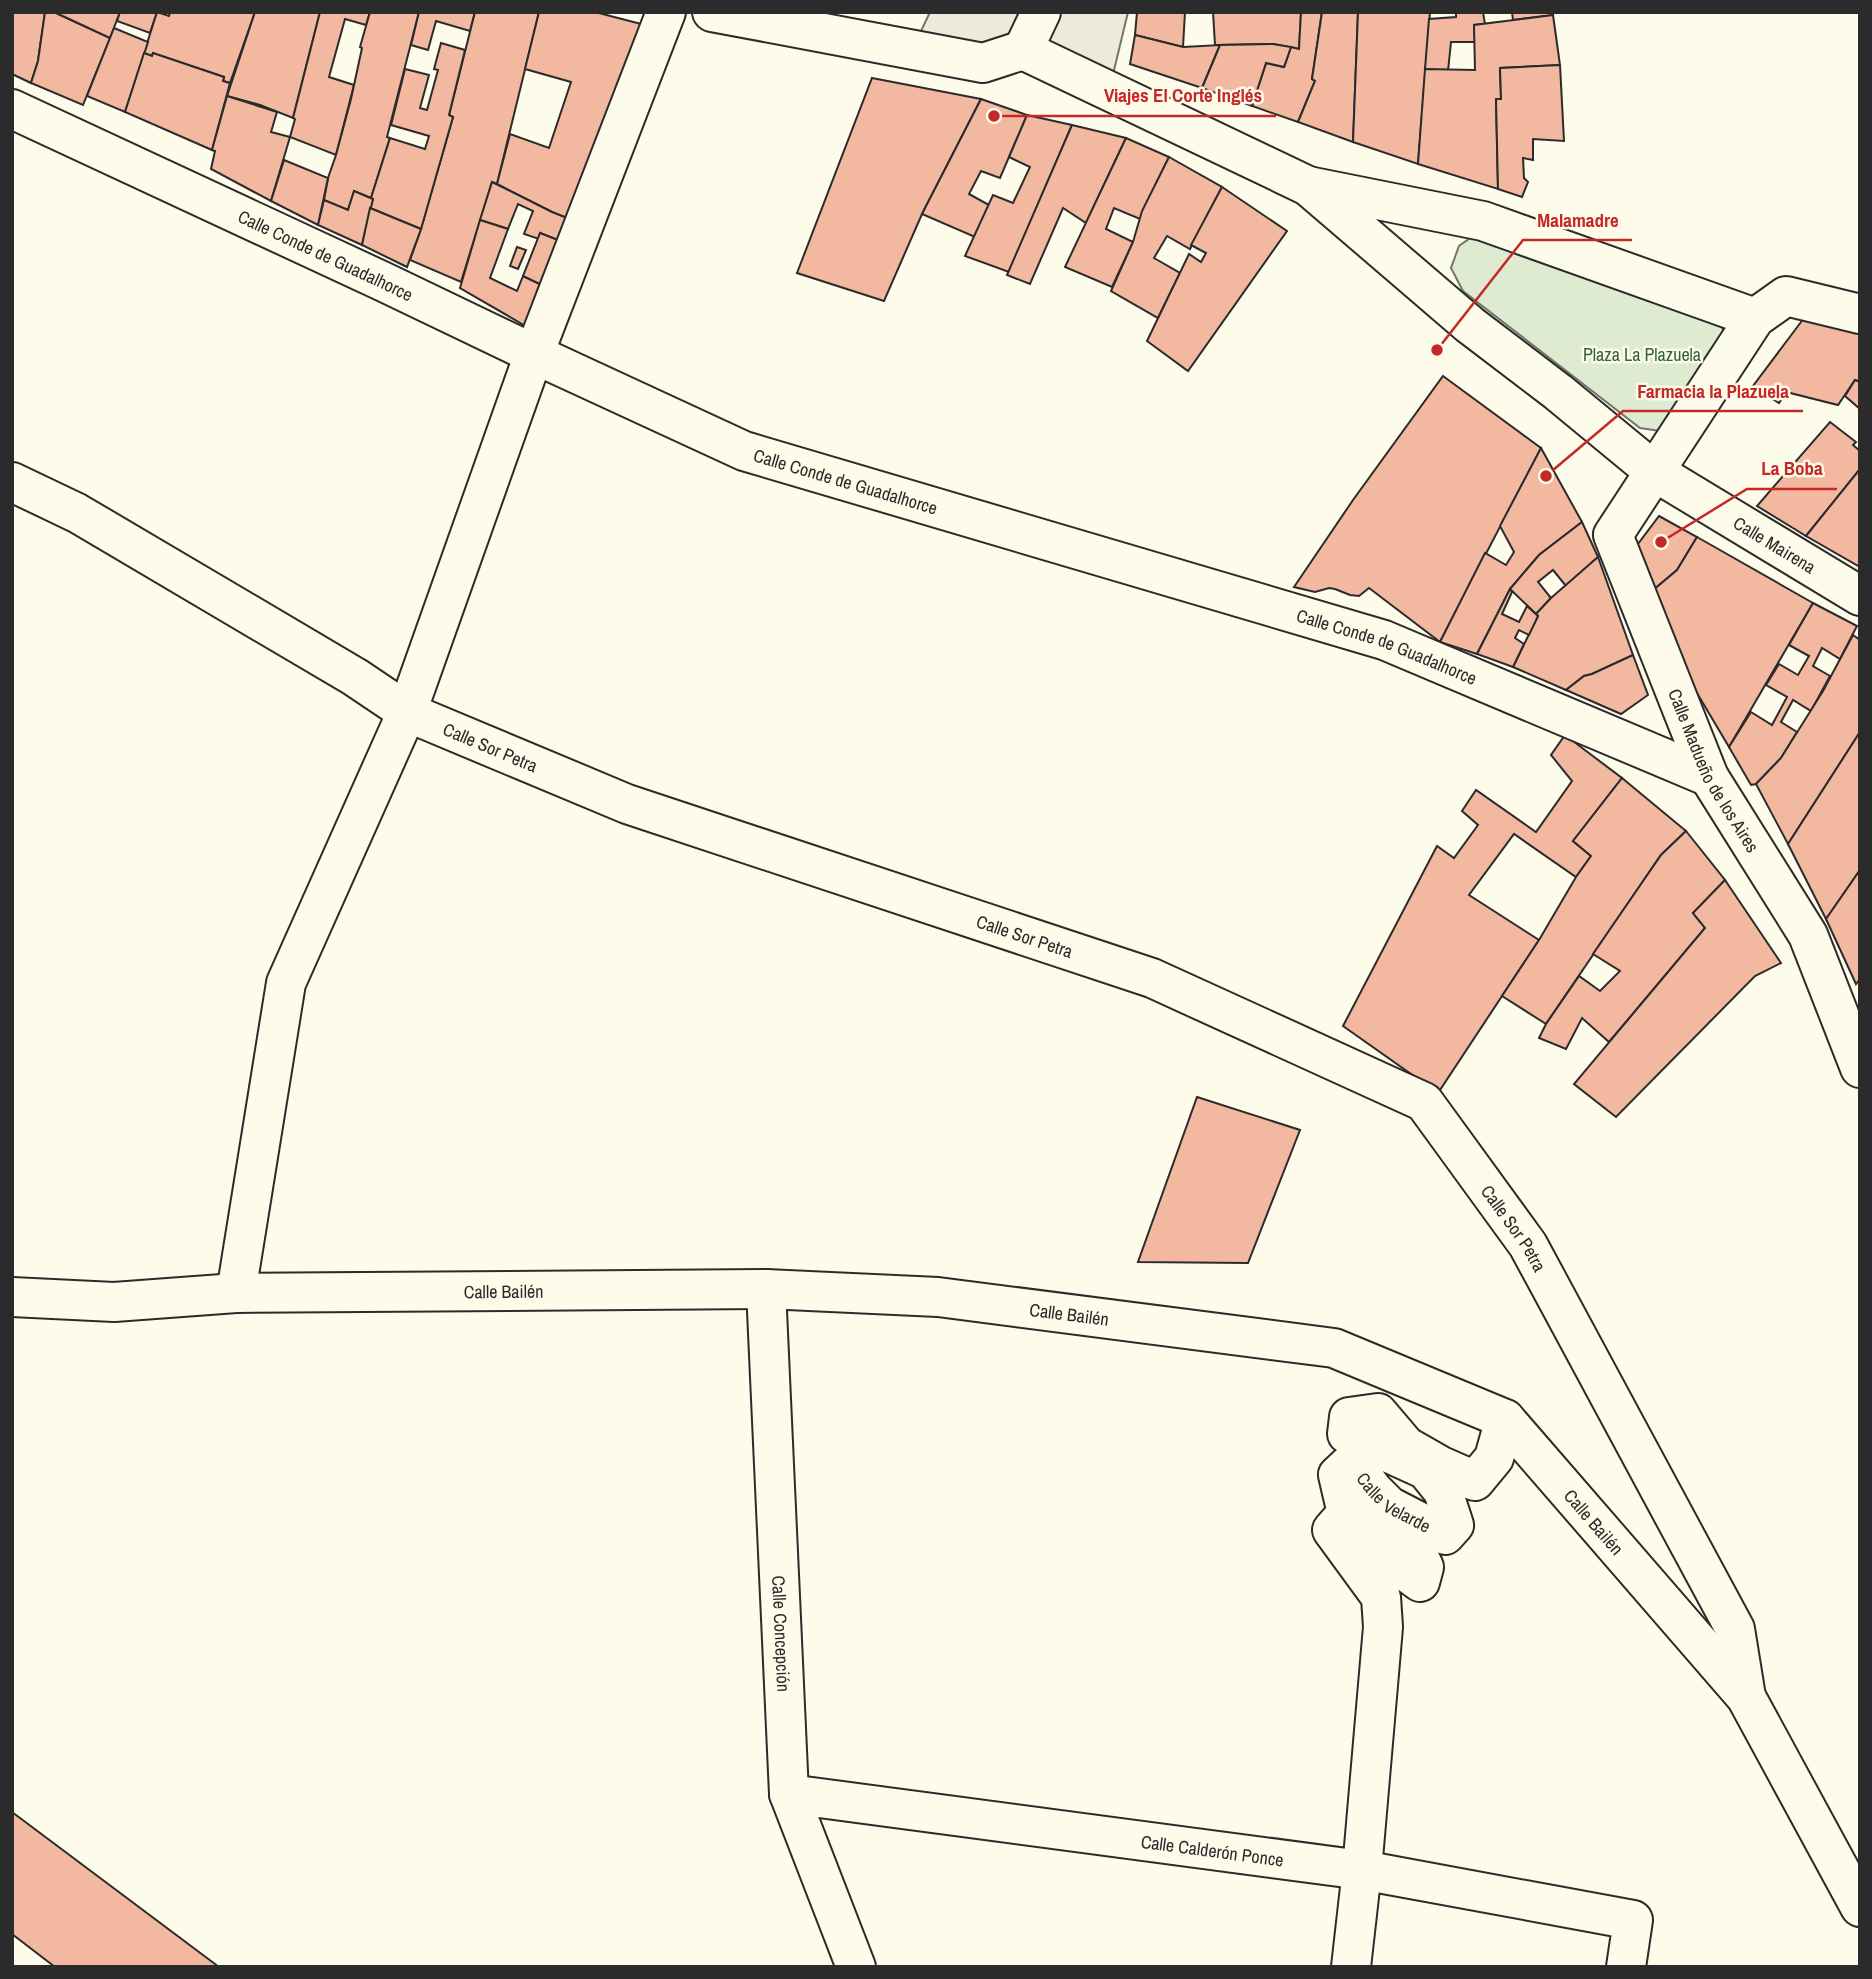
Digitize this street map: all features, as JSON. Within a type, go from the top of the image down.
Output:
[{"type":"street","points":[[236,1293],[286,983],[407,712],[534,354],[666,12]]},
{"type":"street","points":[[712,12],[983,64],[1023,50],[1308,186],[1483,221],[1755,318]]},
{"type":"street","points":[[1023,50],[1041,12]]},
{"type":"street","name":"Calle Conde de Guadalhorce","points":[[12,109],[744,451],[1384,640],[1709,777]]},
{"type":"street","points":[[1308,186],[1470,325],[1558,392],[1655,472],[1755,318],[1786,296],[1860,314]]},
{"type":"street","name":"Calle Mairena","points":[[1655,472],[1860,596]]},
{"type":"street","name":"Calle Madueño de los Aires","points":[[1655,472],[1614,535],[1709,777],[1808,935],[1860,1068]]},
{"type":"street","name":"Calle Sor Petra","points":[[12,482],[77,513],[355,677],[407,712],[627,804],[1152,978],[1424,1102],[1535,1257],[1735,1629],[1746,1697]]},
{"type":"street","name":"Calle Bailén","points":[[12,1297],[114,1303],[236,1293],[766,1289],[938,1297],[1335,1348],[1505,1419],[1746,1697],[1860,1908]]},
{"type":"street","name":"Calle Concepción","points":[[766,1289],[789,1794],[856,1967]]},
{"type":"street","name":"Calle Velarde","points":[[1351,1967],[1383,1627],[1381,1597],[1332,1530],[1339,1522],[1420,1582],[1424,1567],[1406,1530],[1366,1516],[1345,1505],[1338,1475],[1352,1462],[1389,1506],[1445,1535],[1454,1525],[1443,1491],[1426,1470],[1347,1434],[1349,1417],[1378,1413],[1406,1446],[1475,1481],[1494,1458],[1505,1419]]},
{"type":"street","name":"Calle Calderón Ponce","points":[[789,1794],[1362,1870],[1633,1920],[1626,1967]]},
{"type":"green space","name":"Plaza La Plazuela","points":[[1473,236],[1718,317],[1727,341],[1660,431],[1640,428],[1463,291],[1451,268],[1459,246]]},
{"type":"shaded area","points":[[930,12],[1128,12],[1109,91],[1023,50],[912,50]]},
{"type":"building","points":[[12,12],[45,12],[38,61],[31,83],[12,74]]},
{"type":"building","points":[[45,12],[54,12],[110,38],[83,105],[31,83],[38,61]]},
{"type":"building","points":[[54,12],[120,12],[110,38]]},
{"type":"building","points":[[120,12],[157,12],[150,33],[117,21]]},
{"type":"building","points":[[157,12],[169,16],[170,12],[255,12],[230,83],[223,81],[224,77],[153,53],[152,56],[144,53]]},
{"type":"building","points":[[255,12],[320,12],[293,118],[227,96]]},
{"type":"building","points":[[320,12],[370,12],[366,25],[345,19],[329,77],[354,85],[336,155],[290,137]]},
{"type":"building","points":[[370,12],[419,12],[387,137],[390,138],[371,198],[354,191],[348,210],[324,200],[351,99],[362,48],[360,47]]},
{"type":"building","points":[[419,12],[475,12],[470,31],[436,21],[428,50],[411,45]]},
{"type":"building","points":[[475,12],[539,12],[497,184],[492,182],[461,282],[410,260],[453,117],[449,115]]},
{"type":"building","points":[[539,12],[595,12],[645,25],[572,220],[497,184],[510,134],[549,148],[571,82],[525,69]]},
{"type":"building","points":[[1137,12],[1185,12],[1183,47],[1135,35]]},
{"type":"building","points":[[1213,12],[1301,12],[1299,49],[1273,44],[1215,45]]},
{"type":"building","points":[[1301,12],[1322,12],[1312,79],[1315,81],[1298,122],[1252,106],[1266,63],[1284,67],[1291,47],[1299,49]]},
{"type":"building","points":[[1322,12],[1358,12],[1353,142],[1298,122],[1315,81],[1312,79]]},
{"type":"building","points":[[1358,12],[1430,12],[1418,164],[1353,142]]},
{"type":"building","points":[[1456,12],[1483,12],[1485,24],[1474,25],[1475,42],[1451,42],[1448,71],[1425,69],[1429,19],[1456,17]]},
{"type":"building","points":[[1512,12],[1553,12],[1553,15],[1513,20]]},
{"type":"building","points":[[1553,15],[1560,65],[1500,68],[1501,99],[1496,99],[1498,189],[1418,164],[1425,69],[1475,70],[1474,25]]},
{"type":"building","points":[[114,28],[148,42],[125,112],[87,96]]},
{"type":"building","points":[[1135,35],[1183,47],[1220,45],[1202,88],[1130,64]]},
{"type":"building","points":[[441,43],[465,50],[449,115],[453,117],[421,229],[370,208],[371,198],[390,138],[425,149],[429,136],[391,125],[405,69],[429,75],[420,108],[427,110],[438,70],[434,69]]},
{"type":"building","points":[[1273,44],[1291,47],[1284,67],[1266,63],[1252,106],[1202,88],[1220,45]]},
{"type":"building","points":[[144,53],[152,56],[153,53],[224,77],[223,81],[230,83],[212,150],[125,112]]},
{"type":"building","points":[[1560,65],[1564,141],[1533,139],[1533,160],[1523,158],[1524,178],[1528,182],[1522,197],[1498,189],[1496,99],[1501,99],[1500,68]]},
{"type":"building","points":[[872,78],[981,99],[922,214],[884,301],[797,273]]},
{"type":"building","points":[[227,96],[277,112],[271,132],[290,137],[271,201],[211,169],[215,151],[212,150]]},
{"type":"building","points":[[981,99],[1027,115],[1000,178],[981,171],[969,194],[989,205],[975,237],[922,214]]},
{"type":"building","points":[[1027,115],[1072,125],[1009,272],[965,256],[993,195],[1013,203],[1030,167],[1009,157]]},
{"type":"building","points":[[1072,125],[1126,138],[1086,223],[1063,208],[1030,284],[1007,275]]},
{"type":"building","points":[[1126,138],[1169,157],[1140,219],[1114,208],[1106,229],[1133,242],[1112,287],[1065,267]]},
{"type":"building","points":[[1169,157],[1222,187],[1190,249],[1167,236],[1154,258],[1180,273],[1158,318],[1111,291],[1133,242],[1142,211]]},
{"type":"building","points":[[284,160],[328,178],[318,225],[271,201]]},
{"type":"building","points":[[492,182],[572,220],[563,242],[540,233],[539,239],[524,234],[533,211],[518,204],[508,229],[480,220]]},
{"type":"building","points":[[1222,187],[1287,231],[1188,371],[1147,341],[1189,254],[1201,262],[1206,253],[1191,245]]},
{"type":"building","points":[[354,191],[373,199],[362,245],[318,225],[324,200],[348,210]]},
{"type":"building","points":[[370,208],[421,229],[407,267],[362,245]]},
{"type":"building","points":[[480,220],[508,229],[490,278],[517,291],[523,276],[546,287],[529,328],[460,288]]},
{"type":"building","points":[[540,233],[563,242],[546,287],[523,276]]},
{"type":"building","points":[[517,247],[526,250],[518,269],[510,266]]},
{"type":"building","points":[[1804,318],[1860,331],[1860,382],[1855,380],[1838,405],[1786,392],[1779,403],[1753,386]]},
{"type":"building","points":[[1443,376],[1541,448],[1440,642],[1369,588],[1359,596],[1329,588],[1315,592],[1294,587]]},
{"type":"building","points":[[1855,380],[1860,382],[1860,409],[1845,396]]},
{"type":"building","points":[[1830,422],[1856,442],[1853,445],[1860,451],[1860,469],[1806,536],[1757,506]]},
{"type":"building","points":[[1541,448],[1582,522],[1539,555],[1510,589],[1477,654],[1440,642],[1485,553],[1506,565],[1514,552],[1500,526]]},
{"type":"building","points":[[1860,469],[1860,567],[1806,536]]},
{"type":"building","points":[[1659,516],[1697,537],[1677,570],[1652,591],[1635,548]]},
{"type":"building","points":[[1582,522],[1598,557],[1566,586],[1553,570],[1538,582],[1551,598],[1536,614],[1510,589],[1539,555]]},
{"type":"building","points":[[1697,537],[1813,603],[1729,747],[1694,688],[1652,591],[1677,570]]},
{"type":"building","points":[[1598,557],[1633,655],[1584,676],[1566,690],[1513,667],[1538,616],[1536,614]]},
{"type":"building","points":[[1510,589],[1512,592],[1502,614],[1519,622],[1527,606],[1538,616],[1529,635],[1519,630],[1515,638],[1524,644],[1513,667],[1477,654]]},
{"type":"building","points":[[1813,603],[1857,626],[1840,659],[1822,648],[1813,666],[1830,676],[1811,711],[1793,700],[1781,722],[1797,732],[1781,758],[1756,784],[1751,785],[1729,747],[1751,712],[1772,725],[1787,697],[1766,685],[1779,664],[1798,675],[1809,656],[1789,645]]},
{"type":"building","points":[[1853,635],[1860,640],[1860,732],[1788,844],[1756,784],[1781,758],[1823,691]]},
{"type":"building","points":[[1633,655],[1648,695],[1621,714],[1566,690],[1584,676]]},
{"type":"building","points":[[1860,732],[1860,870],[1826,919],[1788,844]]},
{"type":"building","points":[[1565,735],[1622,778],[1573,841],[1591,856],[1576,877],[1514,834],[1469,895],[1539,940],[1438,1093],[1343,1026],[1437,846],[1454,858],[1478,825],[1462,811],[1476,790],[1536,832],[1572,781],[1551,755]]},
{"type":"building","points":[[1622,778],[1686,831],[1661,855],[1546,1024],[1502,996],[1591,856],[1573,841]]},
{"type":"building","points":[[1686,831],[1725,880],[1693,913],[1705,928],[1609,1042],[1582,1018],[1566,1049],[1539,1038],[1579,976],[1600,991],[1620,971],[1593,954],[1661,855]]},
{"type":"building","points":[[1860,870],[1860,979],[1856,984],[1826,919]]},
{"type":"building","points":[[1725,880],[1781,963],[1755,976],[1616,1117],[1574,1084],[1705,928],[1693,913]]},
{"type":"building","points":[[1197,1097],[1300,1130],[1248,1263],[1138,1262]]},
{"type":"building","points":[[12,1812],[219,1967],[55,1967],[12,1934]]},
{"type":"place","name":"Viajes El Corte Inglés","points":[[994,116]]},
{"type":"place","name":"Malamadre","points":[[1437,350]]},
{"type":"place","name":"Farmacia la Plazuela","points":[[1546,476]]},
{"type":"place","name":"La Boba","points":[[1661,542]]}]
